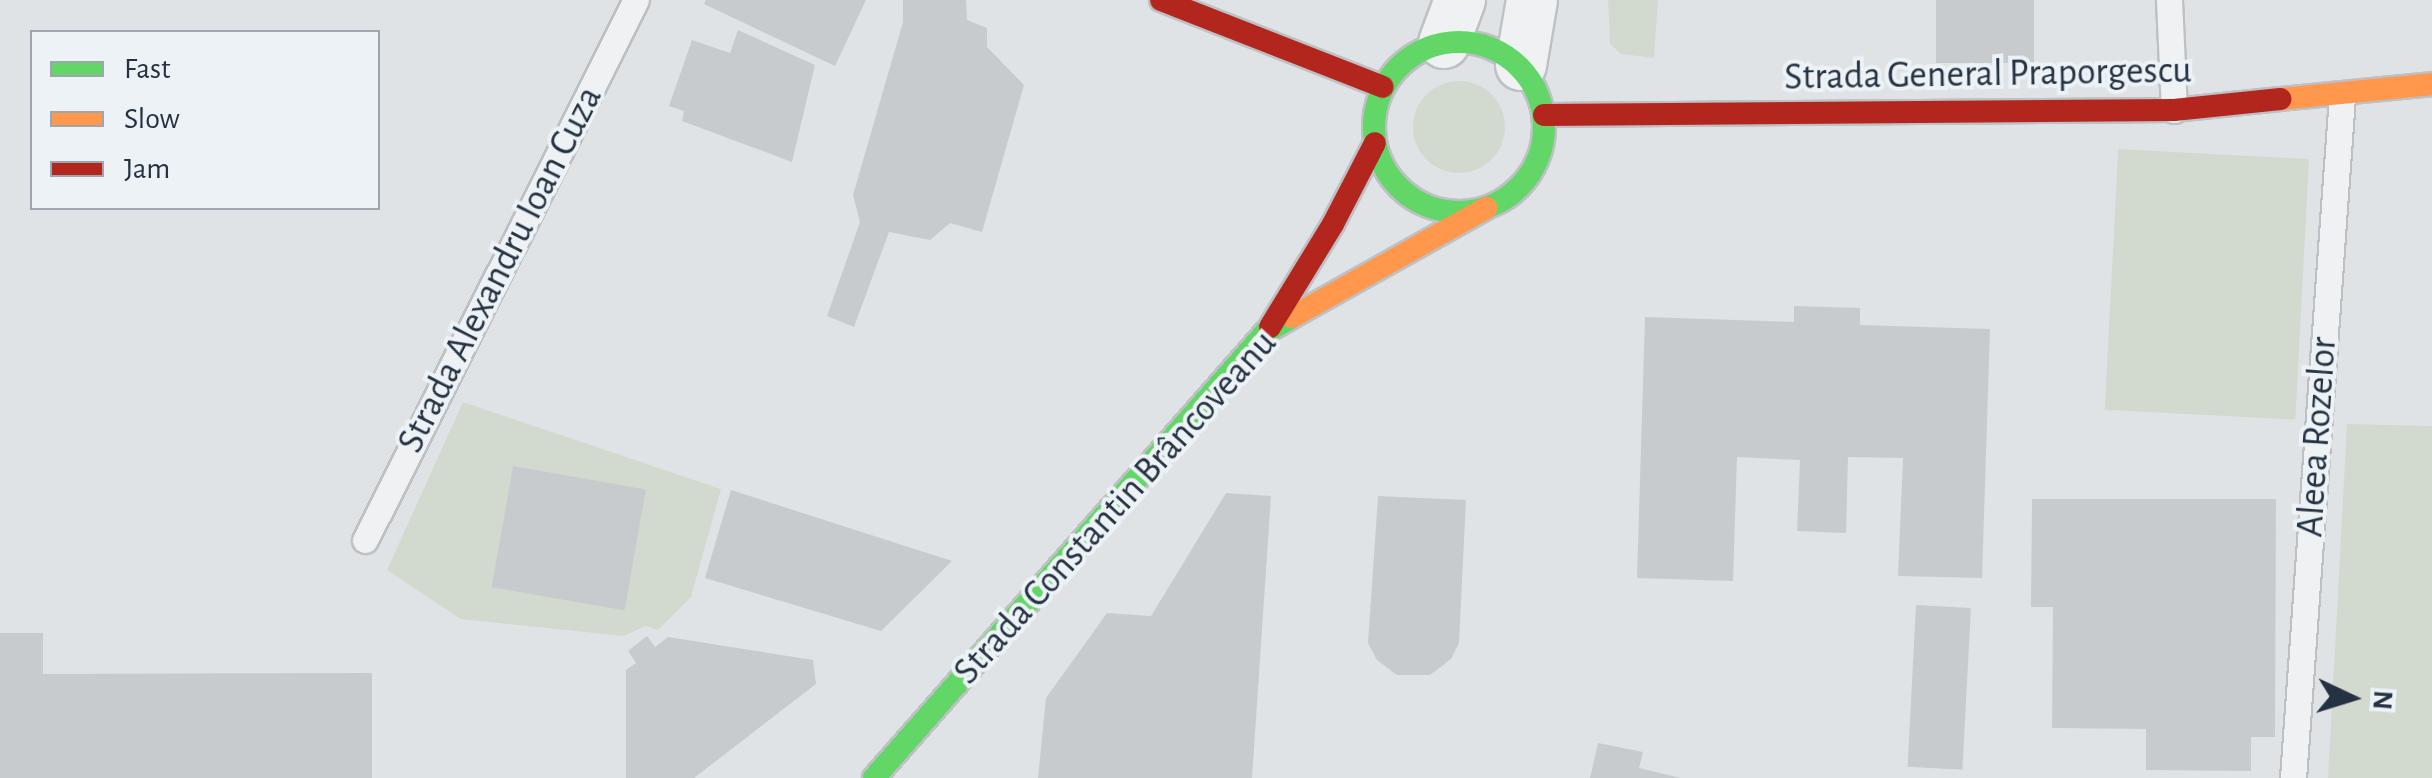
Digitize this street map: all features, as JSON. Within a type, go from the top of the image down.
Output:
[{"type":"street","points":[[1161,0],[1382,87]]},
{"type":"street","points":[[1520,65],[1532,0]]},
{"type":"street","points":[[1452,21],[1520,65],[1536,87],[1544,115],[1543,145],[1532,172],[1512,194],[1486,208],[1457,212],[1427,207],[1402,192],[1385,169],[1374,143],[1374,114],[1382,87],[1408,58],[1452,21]]},
{"type":"street","name":"Strada General Praporgescu","points":[[1544,115],[2174,110],[2432,84]]},
{"type":"street","points":[[1266,332],[1324,238],[1374,143]]},
{"type":"street","name":"Strada Constantin Brâncoveanu","points":[[874,778],[1266,332],[1486,208]]},
{"type":"lane","name":"Strada Alexandru Ioan Cuza","points":[[365,540],[636,0]]},
{"type":"lane","points":[[2169,0],[2174,110]]},
{"type":"lane","name":"Aleea Rozelor","points":[[2293,778],[2342,96]]},
{"type":"shaded area","points":[[1608,0],[1658,0],[1654,58],[1621,54],[1610,44]]},
{"type":"shaded area","points":[[1459,81],[1477,84],[1492,94],[1502,109],[1502,145],[1492,160],[1477,170],[1459,173],[1441,170],[1426,160],[1416,145],[1413,127],[1416,109],[1426,94],[1441,84]]},
{"type":"shaded area","points":[[2118,149],[2309,159],[2295,420],[2105,410]]},
{"type":"shaded area","points":[[463,402],[721,489],[691,597],[658,630],[646,626],[623,636],[461,619],[387,570]]},
{"type":"shaded area","points":[[2347,424],[2432,426],[2432,778],[2328,778]]},
{"type":"building","points":[[706,0],[866,0],[835,66],[704,4]]},
{"type":"building","points":[[903,0],[966,0],[967,20],[987,28],[987,47],[1024,85],[982,232],[950,223],[930,240],[889,232],[854,327],[827,316],[860,222],[853,195],[903,22]]},
{"type":"building","points":[[1936,0],[2034,0],[2034,63],[1936,63]]},
{"type":"building","points":[[738,30],[815,65],[792,162],[682,121],[684,111],[669,106],[692,40],[730,53]]},
{"type":"building","points":[[1794,306],[1860,308],[1860,325],[1990,329],[1982,578],[1898,576],[1903,458],[1848,457],[1846,533],[1797,531],[1800,460],[1737,457],[1733,581],[1637,578],[1645,317],[1794,322]]},
{"type":"building","points":[[513,466],[646,489],[625,611],[492,587]]},
{"type":"building","points":[[731,490],[952,561],[881,631],[705,578]]},
{"type":"building","points":[[1226,493],[1271,496],[1252,778],[1038,778],[1046,698],[1107,613],[1151,616]]},
{"type":"building","points":[[1378,496],[1466,500],[1459,643],[1451,659],[1430,675],[1397,675],[1377,660],[1368,643]]},
{"type":"building","points":[[2032,499],[2276,499],[2275,737],[2251,737],[2251,771],[2146,770],[2146,729],[2052,728],[2053,607],[2031,607]]},
{"type":"building","points":[[1916,605],[1971,608],[1962,770],[1908,767]]},
{"type":"building","points":[[0,633],[43,633],[43,674],[372,673],[372,778],[0,778]]},
{"type":"building","points":[[647,636],[655,647],[668,637],[813,660],[816,684],[694,778],[626,778],[626,670],[636,663],[628,651]]},
{"type":"building","points":[[1598,743],[1643,752],[1639,768],[1681,778],[1590,778]]},
{"type":"traffic: fast","points":[[1459,42],[1492,48],[1519,67],[1538,94],[1544,127],[1538,160],[1519,187],[1492,206],[1459,212],[1426,206],[1399,187],[1380,160],[1374,127],[1380,94],[1399,67],[1426,48],[1459,42]]},
{"type":"traffic: fast","points":[[874,778],[1266,332],[1292,317]]},
{"type":"traffic: slow","points":[[2280,99],[2432,84]]},
{"type":"traffic: slow","points":[[1292,317],[1486,208]]},
{"type":"traffic: jam","points":[[1161,0],[1383,87]]},
{"type":"traffic: jam","points":[[1544,115],[2174,110],[2280,99]]},
{"type":"traffic: jam","points":[[1270,327],[1333,224],[1375,143]]}]
